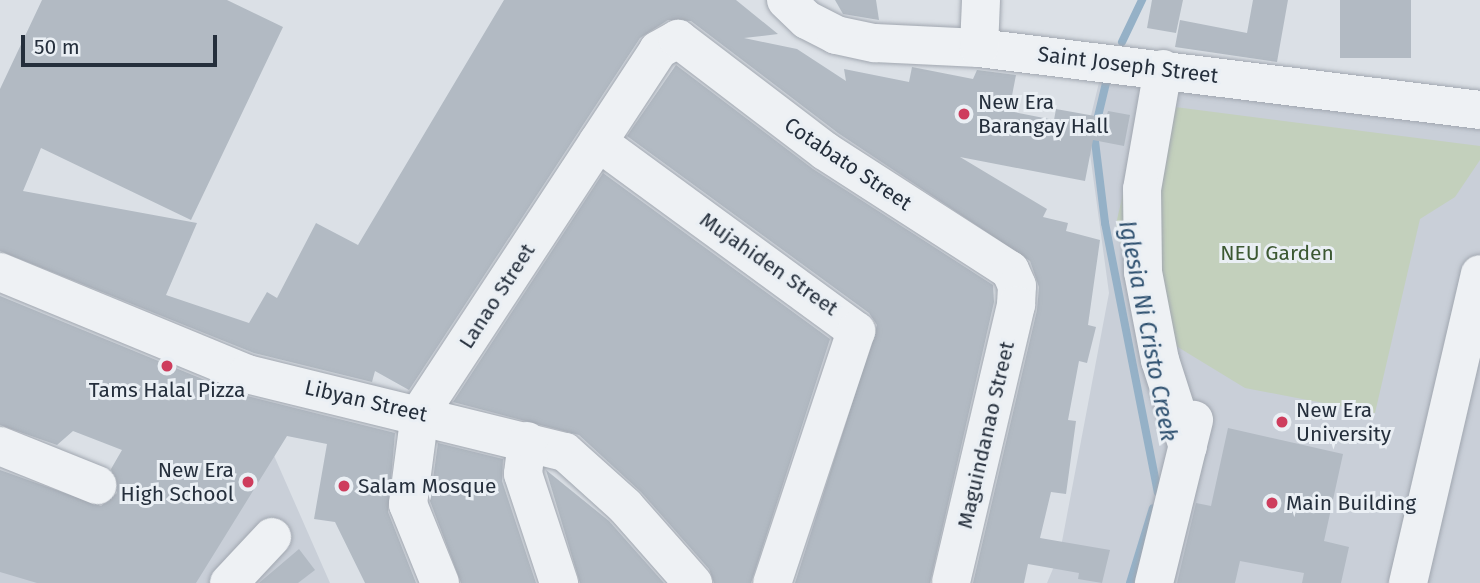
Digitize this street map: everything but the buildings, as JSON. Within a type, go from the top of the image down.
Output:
[{"type":"street","name":"Saint Joseph Street","points":[[786,0],[807,20],[856,40],[979,48],[1480,110]]},
{"type":"street","points":[[979,48],[981,0]]},
{"type":"street","name":"Lanao Street","points":[[440,583],[408,504],[419,413],[659,50],[678,39]]},
{"type":"street","name":"Cotabato Street","points":[[678,39],[825,151],[1010,270],[1017,286]]},
{"type":"street","points":[[1163,69],[1142,189],[1143,272],[1160,360],[1188,447]]},
{"type":"street","name":"Mujahiden Street","points":[[598,142],[849,321],[856,331],[772,583]]},
{"type":"street","name":"Libyan Street","points":[[0,272],[247,374],[527,441],[575,460],[693,583]]},
{"type":"street","points":[[1408,583],[1480,274]]},
{"type":"street","name":"Maguindanao Street","points":[[951,583],[1017,286]]},
{"type":"street","points":[[1154,583],[1198,398]]},
{"type":"street","points":[[527,441],[523,474],[559,583]]},
{"type":"street","points":[[0,446],[97,485]]},
{"type":"street","points":[[229,583],[272,537]]},
{"type":"shaded area","name":"New Era University","points":[[1102,70],[1480,129],[1480,583],[1047,583],[1060,552],[1109,293],[1087,132]]},
{"type":"shaded area","name":"New Era High School","points":[[272,451],[330,583],[0,583],[0,512],[158,560]]},
{"type":"green space","name":"NEU Garden","points":[[1144,103],[1480,146],[1480,160],[1455,197],[1420,219],[1375,413],[1245,388],[1140,324],[1116,224]]},
{"type":"waterway","name":"Iglesia Ni Cristo Creek","points":[[1122,42],[1142,0]]},
{"type":"waterway","name":"Iglesia Ni Cristo Creek","points":[[1106,83],[1094,133],[1105,223],[1158,492]]},
{"type":"waterway","name":"Iglesia Ni Cristo Creek","points":[[1130,583],[1153,508]]},
{"type":"place","name":"New Era Barangay Hall","points":[[964,114]]},
{"type":"place","name":"Tams Halal Pizza","points":[[167,366]]},
{"type":"place","name":"New Era University","points":[[1282,422]]},
{"type":"place","name":"New Era High School","points":[[248,482]]},
{"type":"place","name":"Salam Mosque","points":[[344,486]]},
{"type":"place","name":"Main Building","points":[[1272,503]]}]
